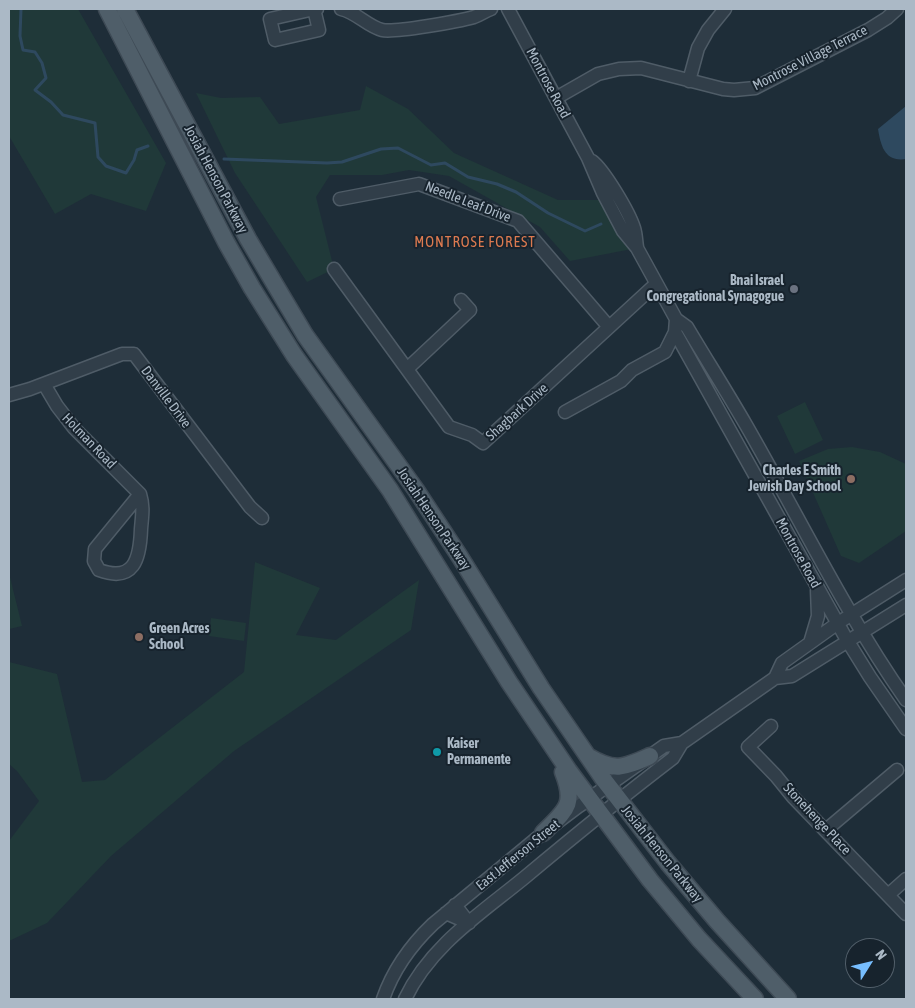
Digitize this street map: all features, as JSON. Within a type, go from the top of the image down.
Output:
[{"type":"main road","name":"Josiah Henson Parkway","points":[[107,9],[226,242],[294,355],[390,490],[513,689],[556,753],[650,880],[699,938],[755,999]]},
{"type":"main road","name":"Josiah Henson Parkway","points":[[125,9],[240,225],[282,300],[319,356],[416,490],[460,556],[526,665],[608,786],[705,907],[788,999]]},
{"type":"main road","points":[[457,598],[470,600],[476,605],[502,640],[526,665]]},
{"type":"main road","points":[[543,833],[563,812],[569,798],[568,786],[556,753]]},
{"type":"main road","points":[[588,757],[602,765],[612,767],[628,765],[650,756]]},
{"type":"street","points":[[341,9],[347,10],[374,27],[384,30],[397,30],[473,17],[491,9]]},
{"type":"street","name":"Montrose Road","points":[[508,9],[588,158],[610,208],[624,232],[637,248],[676,318],[687,327],[746,424],[852,615],[906,700]]},
{"type":"street","points":[[689,81],[698,48],[708,30],[725,9]]},
{"type":"street","name":"Montrose Village Terrace","points":[[556,98],[598,74],[619,69],[642,68],[723,89],[755,88],[868,30],[897,9]]},
{"type":"street","name":"Needle Leaf Drive","points":[[340,199],[419,184],[518,222],[609,327]]},
{"type":"street","name":"Shagbark Drive","points":[[334,269],[449,427],[472,435],[482,443],[656,284]]},
{"type":"street","points":[[407,370],[470,310],[461,300]]},
{"type":"street","points":[[565,412],[621,381],[632,370],[666,352],[675,332],[676,318]]},
{"type":"street","name":"Montrose Road","points":[[675,332],[817,587],[870,677],[906,729]]},
{"type":"street","points":[[666,352],[689,358]]},
{"type":"street","name":"Danville Drive","points":[[9,395],[44,384],[122,354],[134,354],[250,507],[262,518]]},
{"type":"street","name":"Holman Road","points":[[44,384],[57,406],[74,428],[140,494]]},
{"type":"street","points":[[140,494],[144,506],[141,537],[138,555],[133,566],[125,573],[113,575],[99,570],[94,561],[95,549],[140,494]]},
{"type":"street","name":"East Jefferson Street","points":[[775,678],[782,663],[838,623],[906,580]]},
{"type":"street","points":[[810,643],[818,616],[817,587]]},
{"type":"street","name":"East Jefferson Street","points":[[405,999],[419,973],[444,944],[601,814],[673,758],[682,743],[775,678],[792,676],[906,605]]},
{"type":"street","name":"Stonehenge Place","points":[[771,726],[748,747],[793,797],[906,914]]},
{"type":"street","name":"East Jefferson Street","points":[[383,999],[395,973],[412,947],[426,931],[451,909],[543,833],[589,799],[664,746],[682,743]]},
{"type":"street","points":[[826,830],[897,770]]},
{"type":"street","points":[[888,895],[906,879]]},
{"type":"street","points":[[451,909],[469,923]]},
{"type":"green space","points":[[9,9],[78,9],[166,163],[146,211],[91,194],[55,214],[9,136]]},
{"type":"green space","points":[[366,86],[408,109],[454,153],[558,200],[606,200],[637,248],[570,261],[540,227],[449,176],[409,170],[382,175],[330,175],[316,197],[334,269],[307,282],[235,173],[196,93],[221,98],[260,97],[279,124],[360,110]]},
{"type":"green space","points":[[805,402],[823,440],[795,454],[777,416]]},
{"type":"green space","points":[[852,447],[880,452],[906,464],[906,531],[859,563],[841,556],[799,461],[828,449]]},
{"type":"green space","points":[[255,562],[320,588],[296,635],[336,640],[419,580],[411,630],[234,751],[111,856],[47,923],[9,941],[9,841],[39,801],[17,771],[9,764],[9,662],[57,674],[82,782],[105,780],[244,672]]},
{"type":"green space","points":[[9,573],[22,626],[9,629]]},
{"type":"green space","points":[[211,618],[246,623],[244,641],[209,636]]},
{"type":"water","points":[[906,106],[906,159],[893,158],[885,152],[878,129]]},
{"type":"waterway","points":[[21,9],[20,36],[23,50],[35,52],[42,63],[46,78],[35,90],[51,102],[63,115],[95,123],[98,157],[106,166],[126,173],[134,160],[137,150],[148,146]]},
{"type":"waterway","points":[[224,159],[327,163],[342,162],[381,149],[398,148],[431,165],[445,163],[468,177],[497,184],[516,192],[548,213],[585,231],[601,224]]},
{"type":"place","name":"Bnai Israel Congregational Synagogue","points":[[794,289]]},
{"type":"place","name":"Charles E Smith Jewish Day School","points":[[851,479]]},
{"type":"place","name":"Green Acres School","points":[[139,637]]},
{"type":"place","name":"Kaiser Permanente","points":[[437,752]]},
{"type":"district","name":"MONTROSE FOREST","points":[[475,242]]}]
